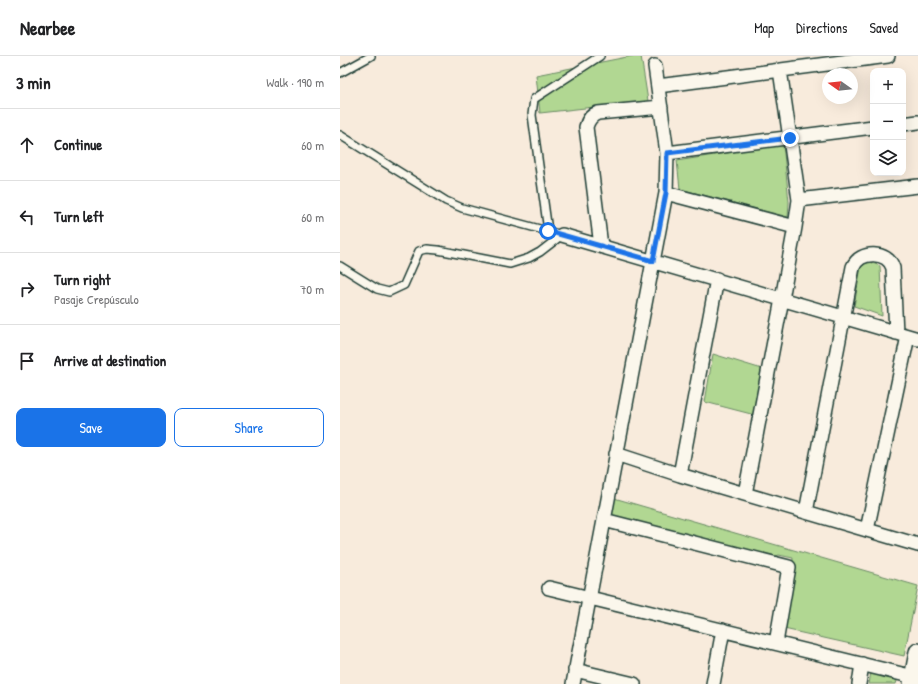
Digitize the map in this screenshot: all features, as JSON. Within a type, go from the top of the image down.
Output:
[{"type":"street","points":[[658,86],[888,56]]},
{"type":"street","points":[[573,684],[666,193],[667,153],[655,66]]},
{"type":"street","points":[[745,494],[799,200],[780,70]]},
{"type":"street","points":[[602,246],[586,127],[587,122],[592,116],[598,113],[661,107]]},
{"type":"street","points":[[906,124],[918,122]]},
{"type":"street","points":[[667,153],[870,127]]},
{"type":"street","points":[[799,200],[918,186]]},
{"type":"street","points":[[666,193],[795,227]]},
{"type":"street","points":[[562,235],[717,279],[907,336]]},
{"type":"street","points":[[806,512],[854,263],[863,256],[881,256],[889,260],[893,268],[907,336],[867,530]]},
{"type":"street","points":[[680,475],[717,279]]},
{"type":"street","points":[[616,454],[680,475],[918,545]]},
{"type":"street","points":[[604,520],[789,567],[776,643]]},
{"type":"street","points":[[549,588],[862,664],[915,679],[918,652]]},
{"type":"street","points":[[713,684],[723,630]]},
{"type":"street","points":[[859,684],[862,664]]},
{"type":"street","points":[[575,670],[634,684]]},
{"type":"lane","points":[[340,73],[371,56]]},
{"type":"lane","points":[[548,231],[532,115],[534,99],[600,56]]},
{"type":"lane","points":[[340,135],[446,201],[462,208],[562,235]]},
{"type":"lane","points":[[340,266],[377,289],[389,292],[404,285],[419,251],[427,249],[438,250],[510,264],[529,258],[540,252],[562,235]]},
{"type":"green space","points":[[632,56],[641,56],[648,101],[540,113],[536,75]]},
{"type":"green space","points":[[783,144],[789,202],[788,217],[680,189],[677,161]]},
{"type":"green space","points":[[868,261],[880,266],[882,316],[854,306],[861,267]]},
{"type":"green space","points":[[713,354],[762,369],[755,415],[705,402]]},
{"type":"green space","points":[[614,498],[918,586],[904,656],[784,629],[793,558],[779,555],[773,557],[611,516]]},
{"type":"green space","points":[[871,672],[893,676],[897,681],[896,684],[869,684]]},
{"type":"route","points":[[548,231],[653,261],[666,193],[667,153],[790,138]]}]
